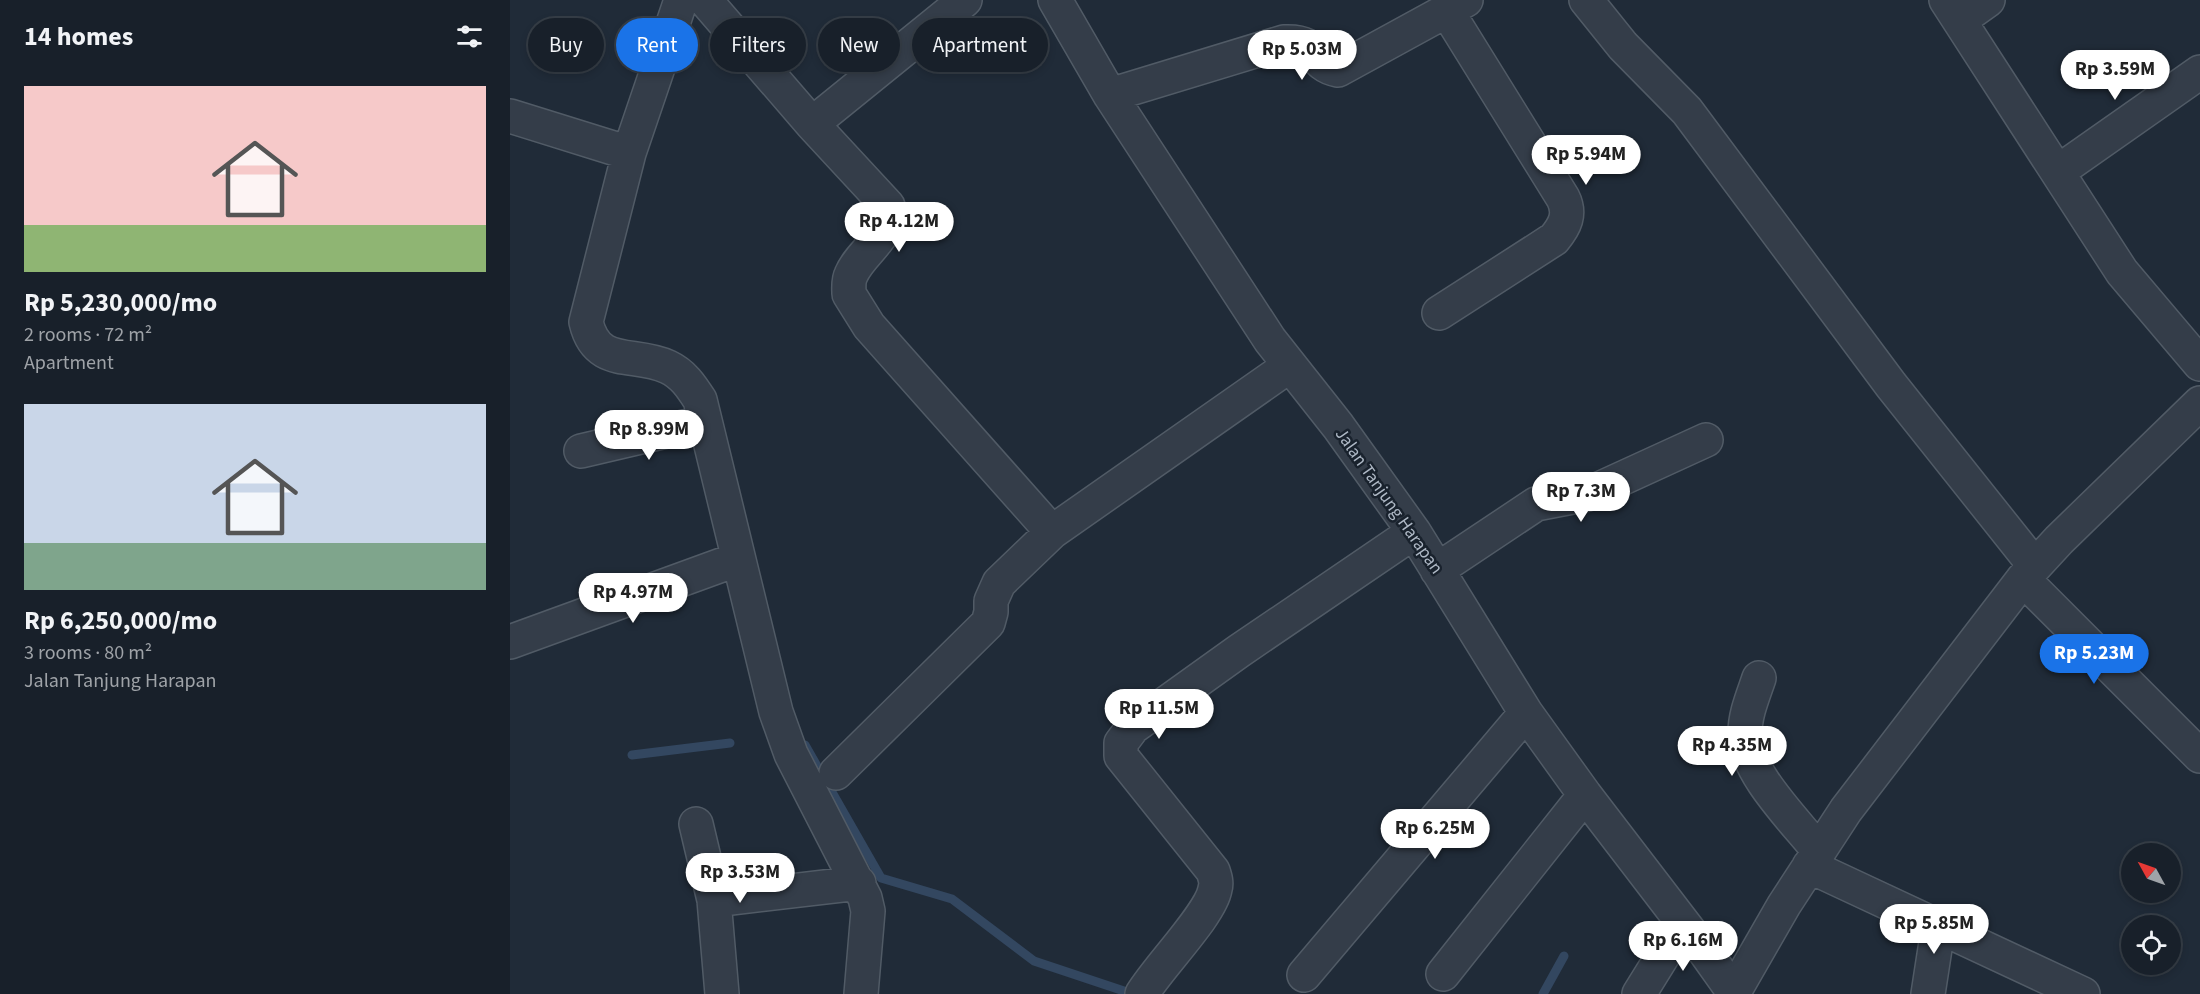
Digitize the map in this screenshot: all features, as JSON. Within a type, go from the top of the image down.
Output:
[{"type":"street","points":[[681,0],[629,153],[586,322],[590,337],[600,350],[670,367],[687,380],[700,400],[776,712],[791,754],[859,883],[868,911],[861,994]]},
{"type":"street","points":[[705,0],[812,124],[888,206],[890,216],[881,235],[851,273],[849,294],[869,326],[1052,532]]},
{"type":"street","points":[[812,124],[965,0]]},
{"type":"street","name":"Jalan Tanjung Harapan","points":[[1055,0],[1110,95],[1270,340],[1338,426],[1414,532],[1526,713],[1734,993]]},
{"type":"street","points":[[1586,0],[1623,46],[1687,111],[2029,573],[2200,756]]},
{"type":"street","points":[[1988,0],[1953,10],[2059,171],[2122,272],[2200,364]]},
{"type":"street","points":[[1110,95],[1284,42],[1299,41],[1305,44],[1310,47],[1323,65],[1338,70],[1457,6],[1563,198],[1568,213],[1566,221],[1554,239],[1439,314]]},
{"type":"street","points":[[2059,171],[2200,72]]},
{"type":"street","points":[[510,116],[629,153]]},
{"type":"street","points":[[836,773],[988,623],[991,612],[990,601],[999,583],[1052,532],[1289,366]]},
{"type":"street","points":[[1734,993],[1814,858],[1894,744],[2029,573],[2200,403]]},
{"type":"street","points":[[581,451],[705,422]]},
{"type":"street","points":[[1437,570],[1536,504],[1588,494],[1706,440]]},
{"type":"street","points":[[1142,994],[1151,979],[1206,909],[1215,890],[1216,880],[1213,871],[1120,756],[1121,743],[1133,728],[1191,686],[1414,532]]},
{"type":"street","points":[[510,642],[738,559]]},
{"type":"street","points":[[1759,678],[1748,711],[1744,734],[1747,751],[1761,779],[1814,858],[1938,928],[2031,968],[2083,994]]},
{"type":"street","points":[[1304,975],[1526,713]]},
{"type":"street","points":[[1443,974],[1585,795]]},
{"type":"street","points":[[696,824],[714,900],[722,994]]},
{"type":"street","points":[[714,900],[859,883]]},
{"type":"street","points":[[1639,994],[1683,923]]},
{"type":"street","points":[[1928,994],[1938,928]]},
{"type":"waterway","points":[[632,755],[730,743]]},
{"type":"waterway","points":[[805,745],[881,878],[952,899],[1034,961],[1133,994]]},
{"type":"waterway","points":[[1543,994],[1564,956]]}]
